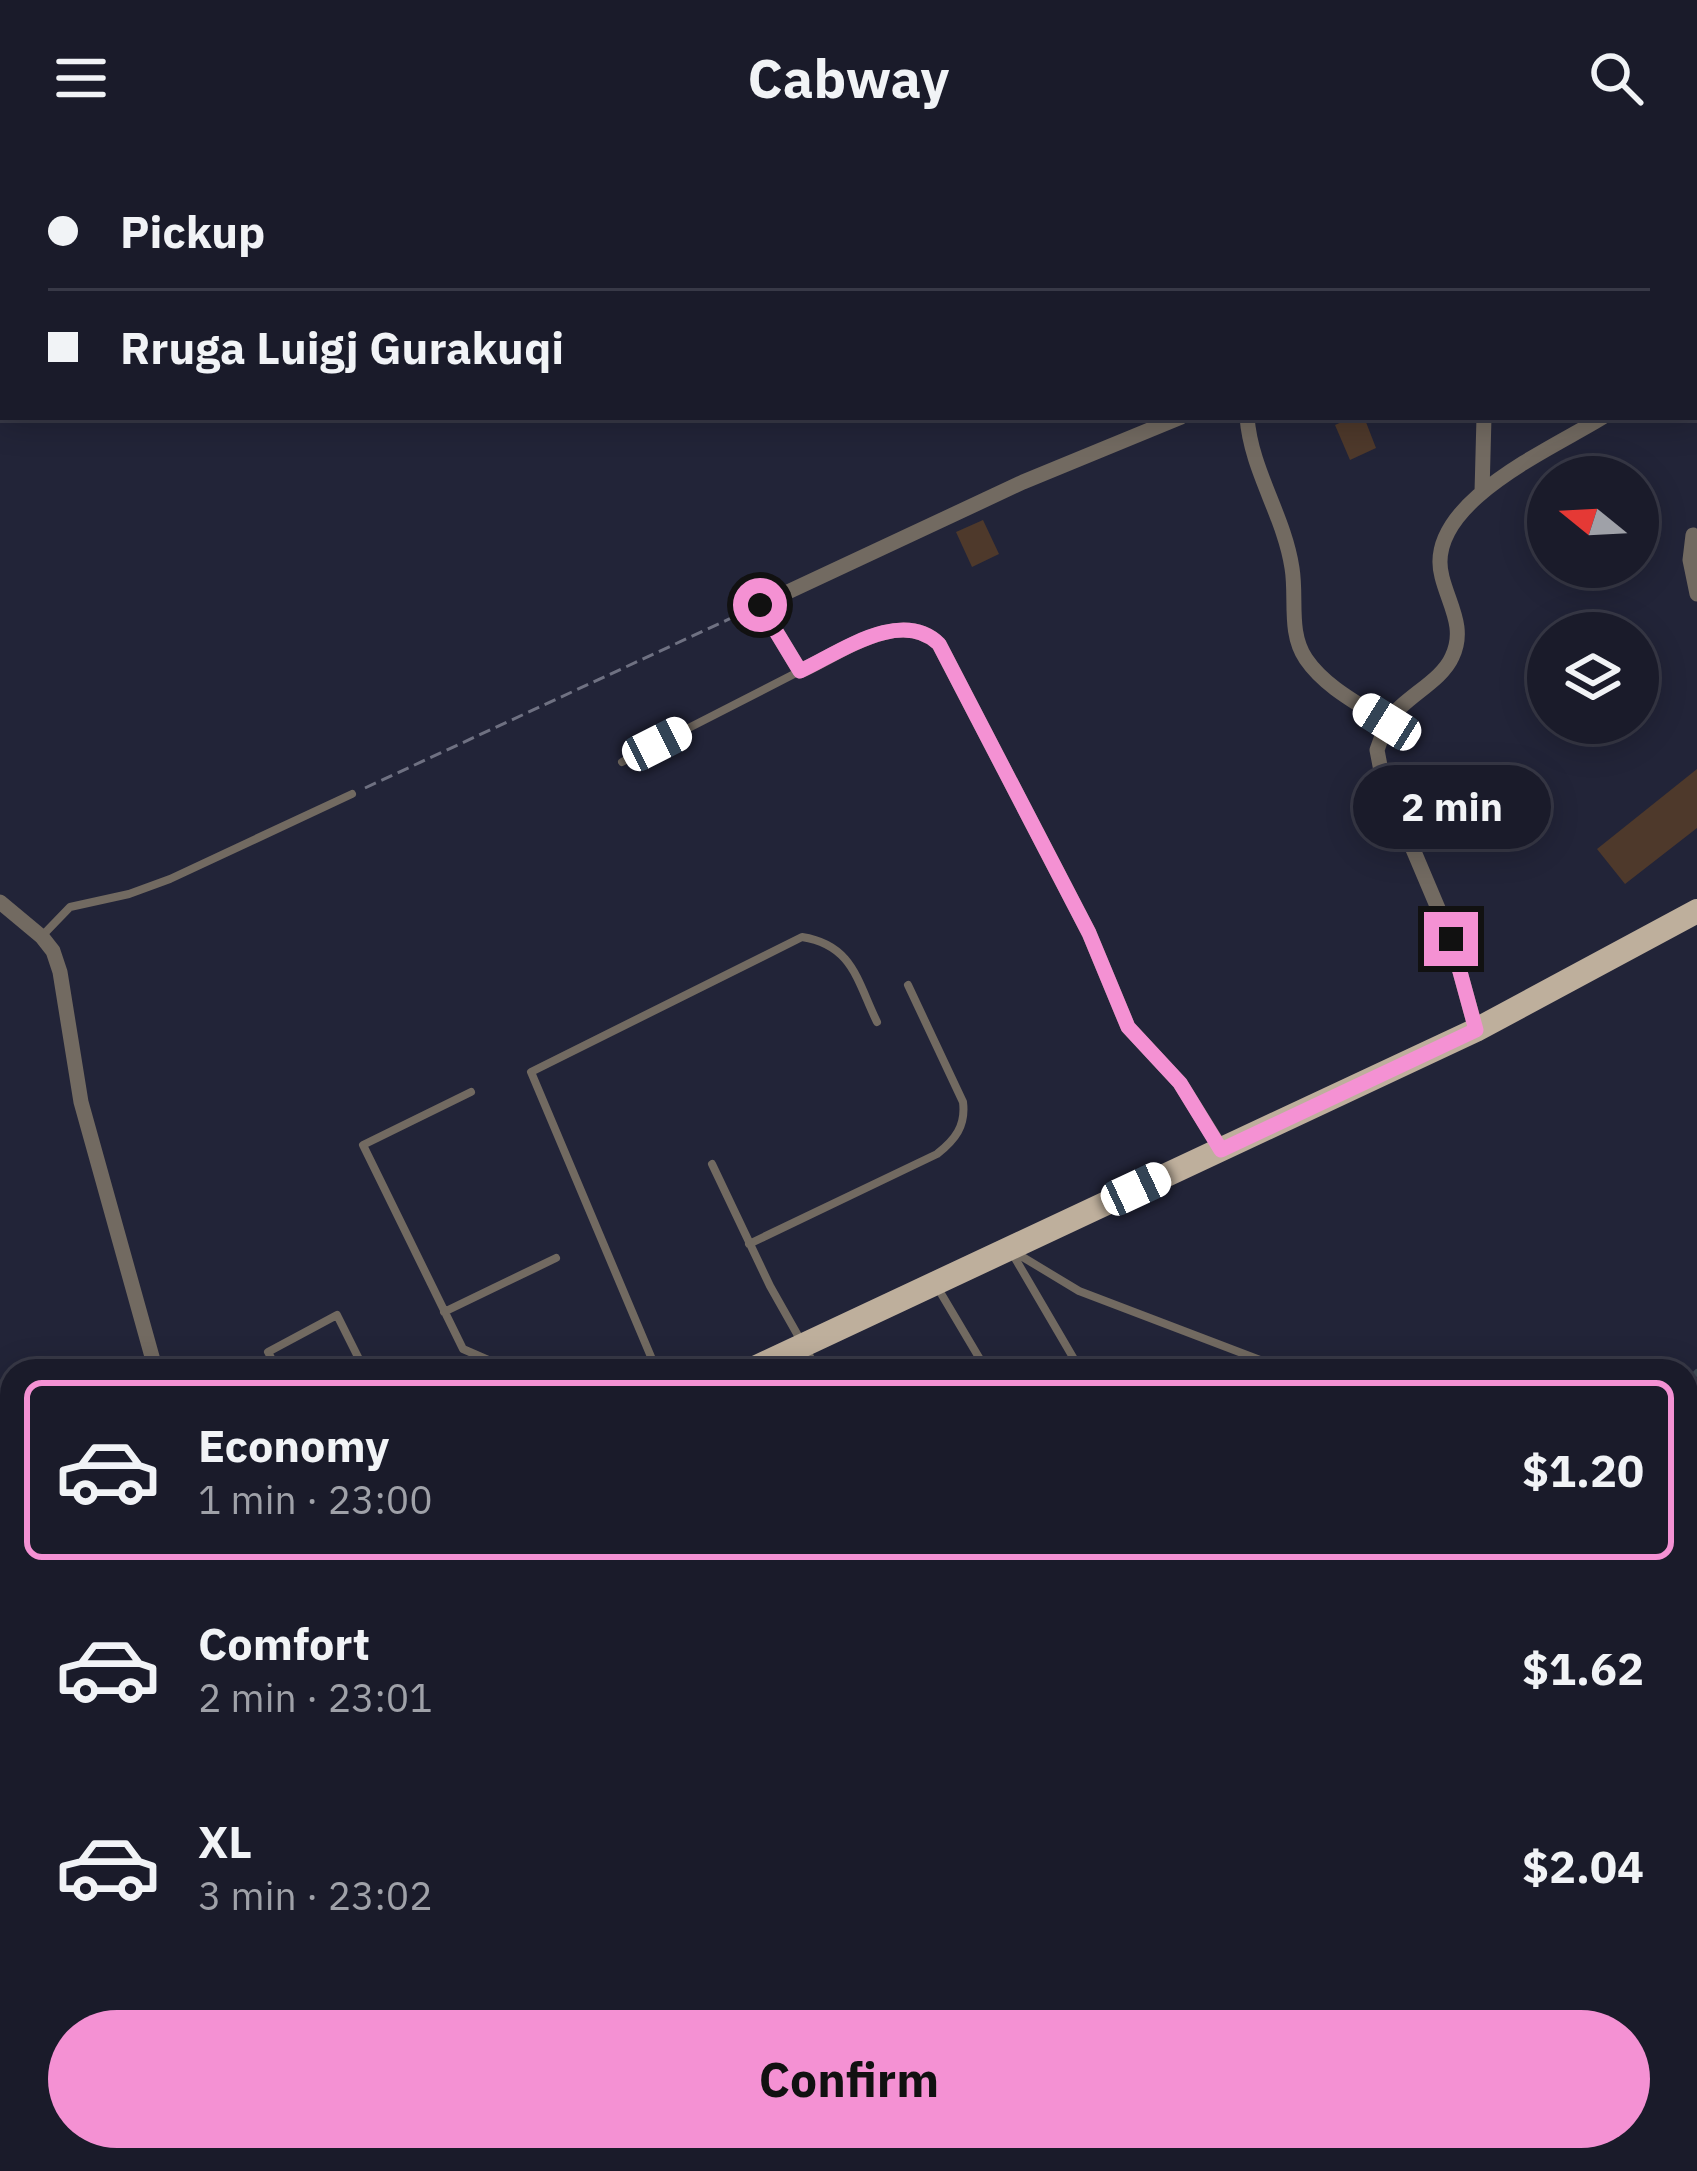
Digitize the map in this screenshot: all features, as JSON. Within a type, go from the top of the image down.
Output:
[{"type":"main road","points":[[773,1359],[1476,1030],[1697,910]]},
{"type":"street","points":[[1174,420],[1004,490],[760,605],[800,671],[899,628],[928,633],[939,644],[1089,933],[1128,1027],[1180,1083],[1221,1150]]},
{"type":"street","points":[[1247,420],[1258,471],[1286,538],[1297,641],[1304,657],[1343,694],[1387,722]]},
{"type":"street","points":[[1482,492],[1484,420]]},
{"type":"street","points":[[1476,1030],[1451,939],[1382,776],[1378,751],[1397,706],[1448,665],[1456,651],[1456,616],[1441,575],[1442,541],[1463,507],[1598,420]]},
{"type":"street","points":[[1695,532],[1690,560],[1697,594]]},
{"type":"street","points":[[0,902],[53,951],[81,1102],[153,1359]]},
{"type":"lane","points":[[622,763],[800,671]]},
{"type":"lane","points":[[42,937],[70,907],[170,880],[352,794]]},
{"type":"lane","points":[[652,1359],[531,1072],[802,937],[844,952],[877,1022]]},
{"type":"lane","points":[[749,1244],[937,1154],[960,1131],[963,1102],[908,985]]},
{"type":"lane","points":[[471,1092],[362,1145],[463,1349],[486,1359]]},
{"type":"lane","points":[[712,1164],[811,1359]]},
{"type":"lane","points":[[1010,1249],[1075,1359]]},
{"type":"lane","points":[[1010,1249],[1079,1291],[1258,1359]]},
{"type":"lane","points":[[444,1312],[556,1258]]},
{"type":"lane","points":[[935,1283],[980,1359]]},
{"type":"lane","points":[[272,1359],[268,1352],[337,1316],[359,1359]]},
{"type":"path","points":[[352,794],[760,605]]},
{"type":"building","points":[[1365,420],[1376,448],[1350,460],[1335,425]]},
{"type":"building","points":[[983,520],[999,554],[972,567],[956,532]]},
{"type":"building","points":[[1697,769],[1697,828],[1625,884],[1597,849]]},
{"type":"route","points":[[760,605],[800,671],[899,628],[928,633],[939,644],[1089,933],[1128,1027],[1180,1083],[1221,1150],[1476,1030],[1451,939]]}]
